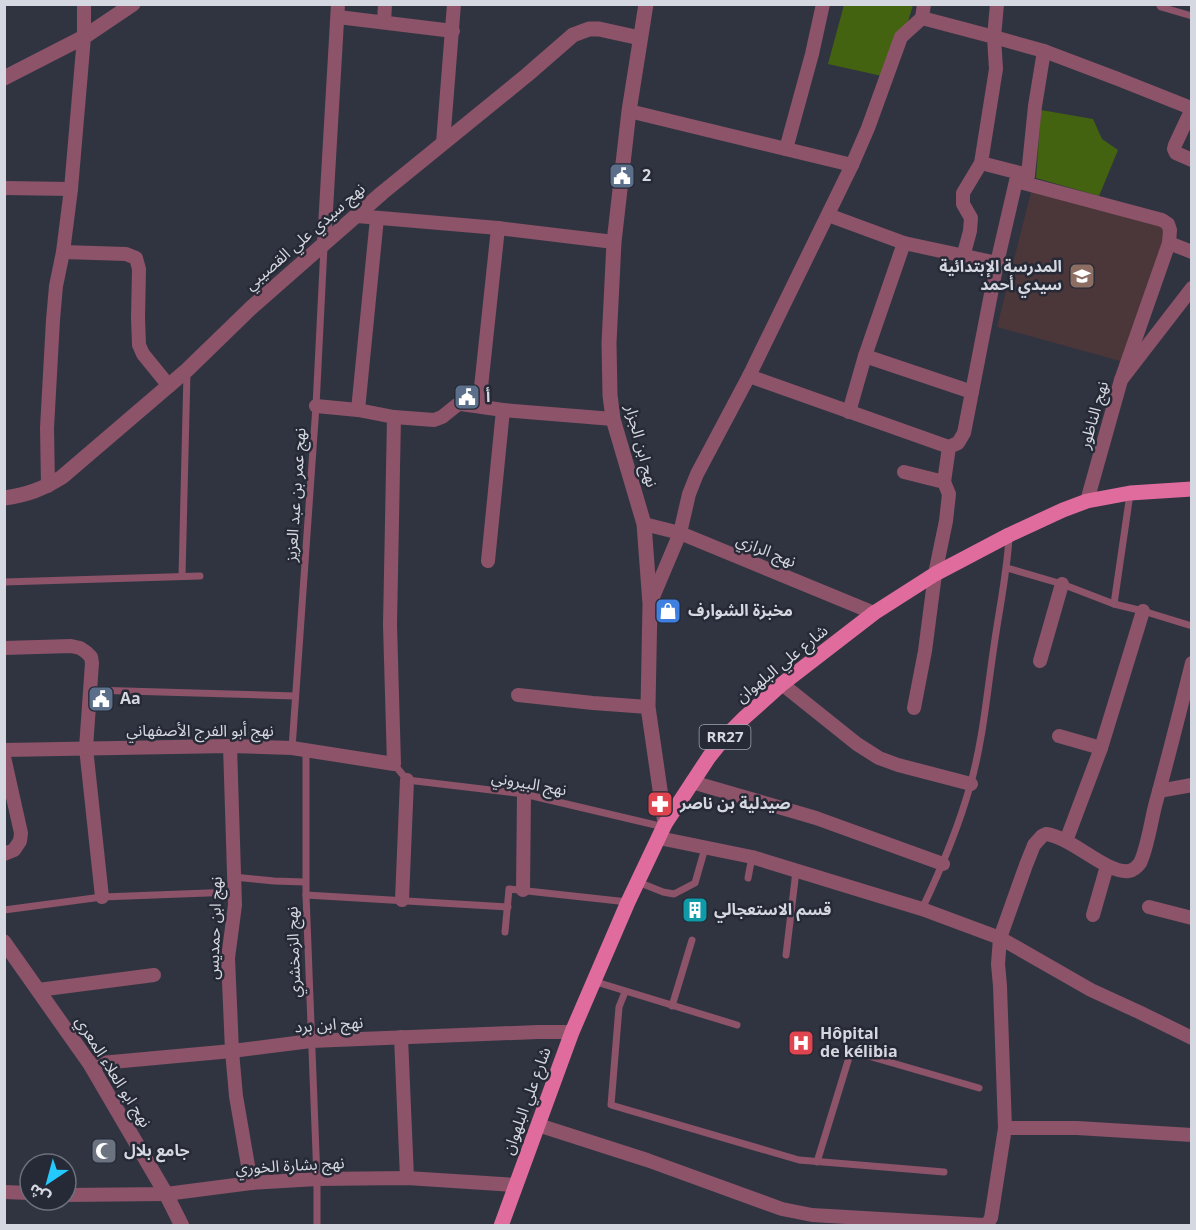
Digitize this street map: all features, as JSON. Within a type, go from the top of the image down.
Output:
[{"type":"main road","name":"شارع علي البلهوان","points":[[506,1225],[516,1185],[572,1032],[628,902],[663,830],[692,782],[725,737],[782,684],[874,613],[935,574],[1009,535],[1087,501],[1130,493],[1191,489]]},
{"type":"street","points":[[48,486],[47,428],[51,350],[56,286],[71,189],[84,37],[84,4]]},
{"type":"street","points":[[4,78],[84,37],[133,4]]},
{"type":"street","points":[[384,22],[385,4]]},
{"type":"street","points":[[443,143],[454,4]]},
{"type":"street","name":"نهج ابن الجزار","points":[[646,4],[629,111],[614,242],[609,343],[610,395],[613,419],[644,524],[650,604],[648,707],[663,830]]},
{"type":"street","points":[[786,149],[823,4]]},
{"type":"street","points":[[963,257],[971,218],[963,204],[963,193],[981,163],[996,69],[994,38],[997,4]]},
{"type":"street","points":[[324,244],[338,11],[384,22],[453,31]]},
{"type":"street","points":[[650,604],[680,533],[689,494],[697,474],[749,376],[852,165],[901,37],[923,11],[994,38],[1044,51],[1191,108],[1174,149],[1176,153],[1191,160]]},
{"type":"street","name":"نهج سيدي علي القصيبي","points":[[4,498],[36,492],[62,477],[169,386],[252,308],[382,193],[573,35],[589,29],[598,29],[640,39]]},
{"type":"street","points":[[749,376],[949,447],[958,443],[963,436],[997,263],[1022,178],[1044,51]]},
{"type":"street","points":[[629,111],[852,165]]},
{"type":"street","points":[[981,163],[1022,178],[1162,220],[1168,224],[1169,243],[1121,380]]},
{"type":"street","points":[[4,188],[71,189]]},
{"type":"street","points":[[828,215],[904,243],[997,263]]},
{"type":"street","points":[[357,216],[498,228],[614,242]]},
{"type":"street","points":[[358,410],[376,218]]},
{"type":"street","points":[[479,406],[498,228]]},
{"type":"street","points":[[849,412],[865,356],[904,243]]},
{"type":"street","points":[[1169,243],[1191,252]]},
{"type":"street","points":[[63,252],[126,254],[136,258],[139,268],[139,345],[143,354],[169,386]]},
{"type":"street","name":"نهج الناظور","points":[[1087,501],[1121,380],[1191,288]]},
{"type":"street","points":[[865,356],[972,392]]},
{"type":"street","points":[[316,406],[434,420],[461,404],[503,410],[613,419]]},
{"type":"street","points":[[488,561],[503,410]]},
{"type":"street","points":[[394,417],[390,625],[394,764]]},
{"type":"street","points":[[915,708],[935,574],[947,513],[949,495],[944,482],[949,447]]},
{"type":"street","points":[[904,472],[944,482]]},
{"type":"street","name":"نهج الرازي","points":[[644,524],[680,533],[874,613]]},
{"type":"street","points":[[1040,661],[1062,584]]},
{"type":"street","points":[[1066,841],[1101,748],[1143,611]]},
{"type":"street","points":[[4,648],[71,646],[80,648],[91,657],[91,690],[86,748],[102,897]]},
{"type":"street","points":[[538,1125],[647,1160],[782,1209],[812,1215],[912,1223],[984,1225],[988,1223],[991,1218],[1005,1128],[998,964],[1000,939],[1026,865],[1038,840],[1046,834],[1066,841],[1107,866],[1127,871],[1138,866],[1160,791],[1191,663]]},
{"type":"street","points":[[782,684],[857,744],[879,758],[971,784]]},
{"type":"street","points":[[518,695],[648,707]]},
{"type":"street","points":[[1059,736],[1101,748]]},
{"type":"street","name":"نهج أبو الفرج الأصفهاني","points":[[4,750],[230,746],[292,748],[394,764]]},
{"type":"street","name":"نهج ابن حمديس","points":[[230,746],[235,905],[228,958],[232,1051],[236,1096],[251,1183]]},
{"type":"street","points":[[4,757],[21,833],[20,841],[14,850],[4,854]]},
{"type":"street","points":[[402,900],[407,780]]},
{"type":"street","points":[[692,782],[816,818],[943,864]]},
{"type":"street","points":[[1160,791],[1191,785]]},
{"type":"street","points":[[523,890],[524,794]]},
{"type":"street","points":[[663,830],[705,848],[752,857],[922,909],[1000,939],[1091,990],[1191,1038]]},
{"type":"street","points":[[1093,915],[1107,866]]},
{"type":"street","points":[[1149,907],[1191,918]]},
{"type":"street","name":"نهج ابو العلاء المعري","points":[[4,942],[90,1064],[166,1194],[182,1226]]},
{"type":"street","points":[[38,990],[154,975]]},
{"type":"street","name":"نهج ابن برد","points":[[90,1064],[311,1041],[572,1032]]},
{"type":"street","points":[[401,1037],[407,1178]]},
{"type":"street","points":[[1005,1128],[1077,1128],[1191,1135]]},
{"type":"street","name":"نهج بشارة الخوري","points":[[78,1195],[166,1194],[251,1183],[317,1179],[407,1178],[516,1185]]},
{"type":"lane","points":[[1159,4],[1161,7],[1191,16]]},
{"type":"lane","name":"نهج عمر بن عبد العزيز","points":[[292,748],[316,406],[324,244]]},
{"type":"lane","points":[[182,576],[187,370]]},
{"type":"lane","points":[[1114,604],[1130,493]]},
{"type":"lane","points":[[922,909],[956,831],[971,784],[979,747],[1007,568],[1009,535]]},
{"type":"lane","points":[[1007,568],[1062,584],[1114,604],[1191,626]]},
{"type":"lane","points":[[4,582],[200,576]]},
{"type":"lane","points":[[91,690],[295,696]]},
{"type":"lane","name":"نهج الزمخشري","points":[[306,750],[305,882],[317,1226]]},
{"type":"lane","points":[[394,764],[407,780]]},
{"type":"lane","name":"نهج البيروني","points":[[407,780],[524,794],[663,830]]},
{"type":"lane","points":[[638,882],[674,894],[695,883],[705,848]]},
{"type":"lane","points":[[748,878],[752,857]]},
{"type":"lane","points":[[786,955],[796,871]]},
{"type":"lane","points":[[234,877],[305,882]]},
{"type":"lane","points":[[505,932],[509,889],[628,902]]},
{"type":"lane","points":[[4,910],[102,897],[234,892]]},
{"type":"lane","points":[[306,895],[507,907]]},
{"type":"lane","points":[[672,1006],[692,940]]},
{"type":"lane","points":[[593,981],[737,1025]]},
{"type":"lane","points":[[625,992],[619,1007],[611,1105],[799,1160],[944,1172]]},
{"type":"lane","points":[[817,1162],[851,1051],[979,1088]]},
{"type":"shaded area","name":"المدرسة الإبتدائية سيدي أحمد","points":[[1032,188],[1168,225],[1131,364],[997,327]]},
{"type":"green space","points":[[844,5],[913,5],[891,78],[828,64]]},
{"type":"green space","points":[[1041,110],[1093,119],[1102,139],[1118,150],[1099,196],[1036,178]]},
{"type":"place","name":"2","points":[[622,176]]},
{"type":"place","name":"المدرسة الإبتدائية سيدي أحمد","points":[[1082,276]]},
{"type":"place","name":"أ","points":[[467,397]]},
{"type":"place","name":"مخبزة الشوارف","points":[[668,611]]},
{"type":"place","name":"Aa","points":[[101,699]]},
{"type":"place","name":"صيدلية بن ناصر","points":[[660,804]]},
{"type":"place","name":"قسم الاستعجالي","points":[[695,910]]},
{"type":"place","name":"Hôpital de kélibia","points":[[801,1043]]},
{"type":"place","name":"جامع بلال","points":[[104,1151]]}]
